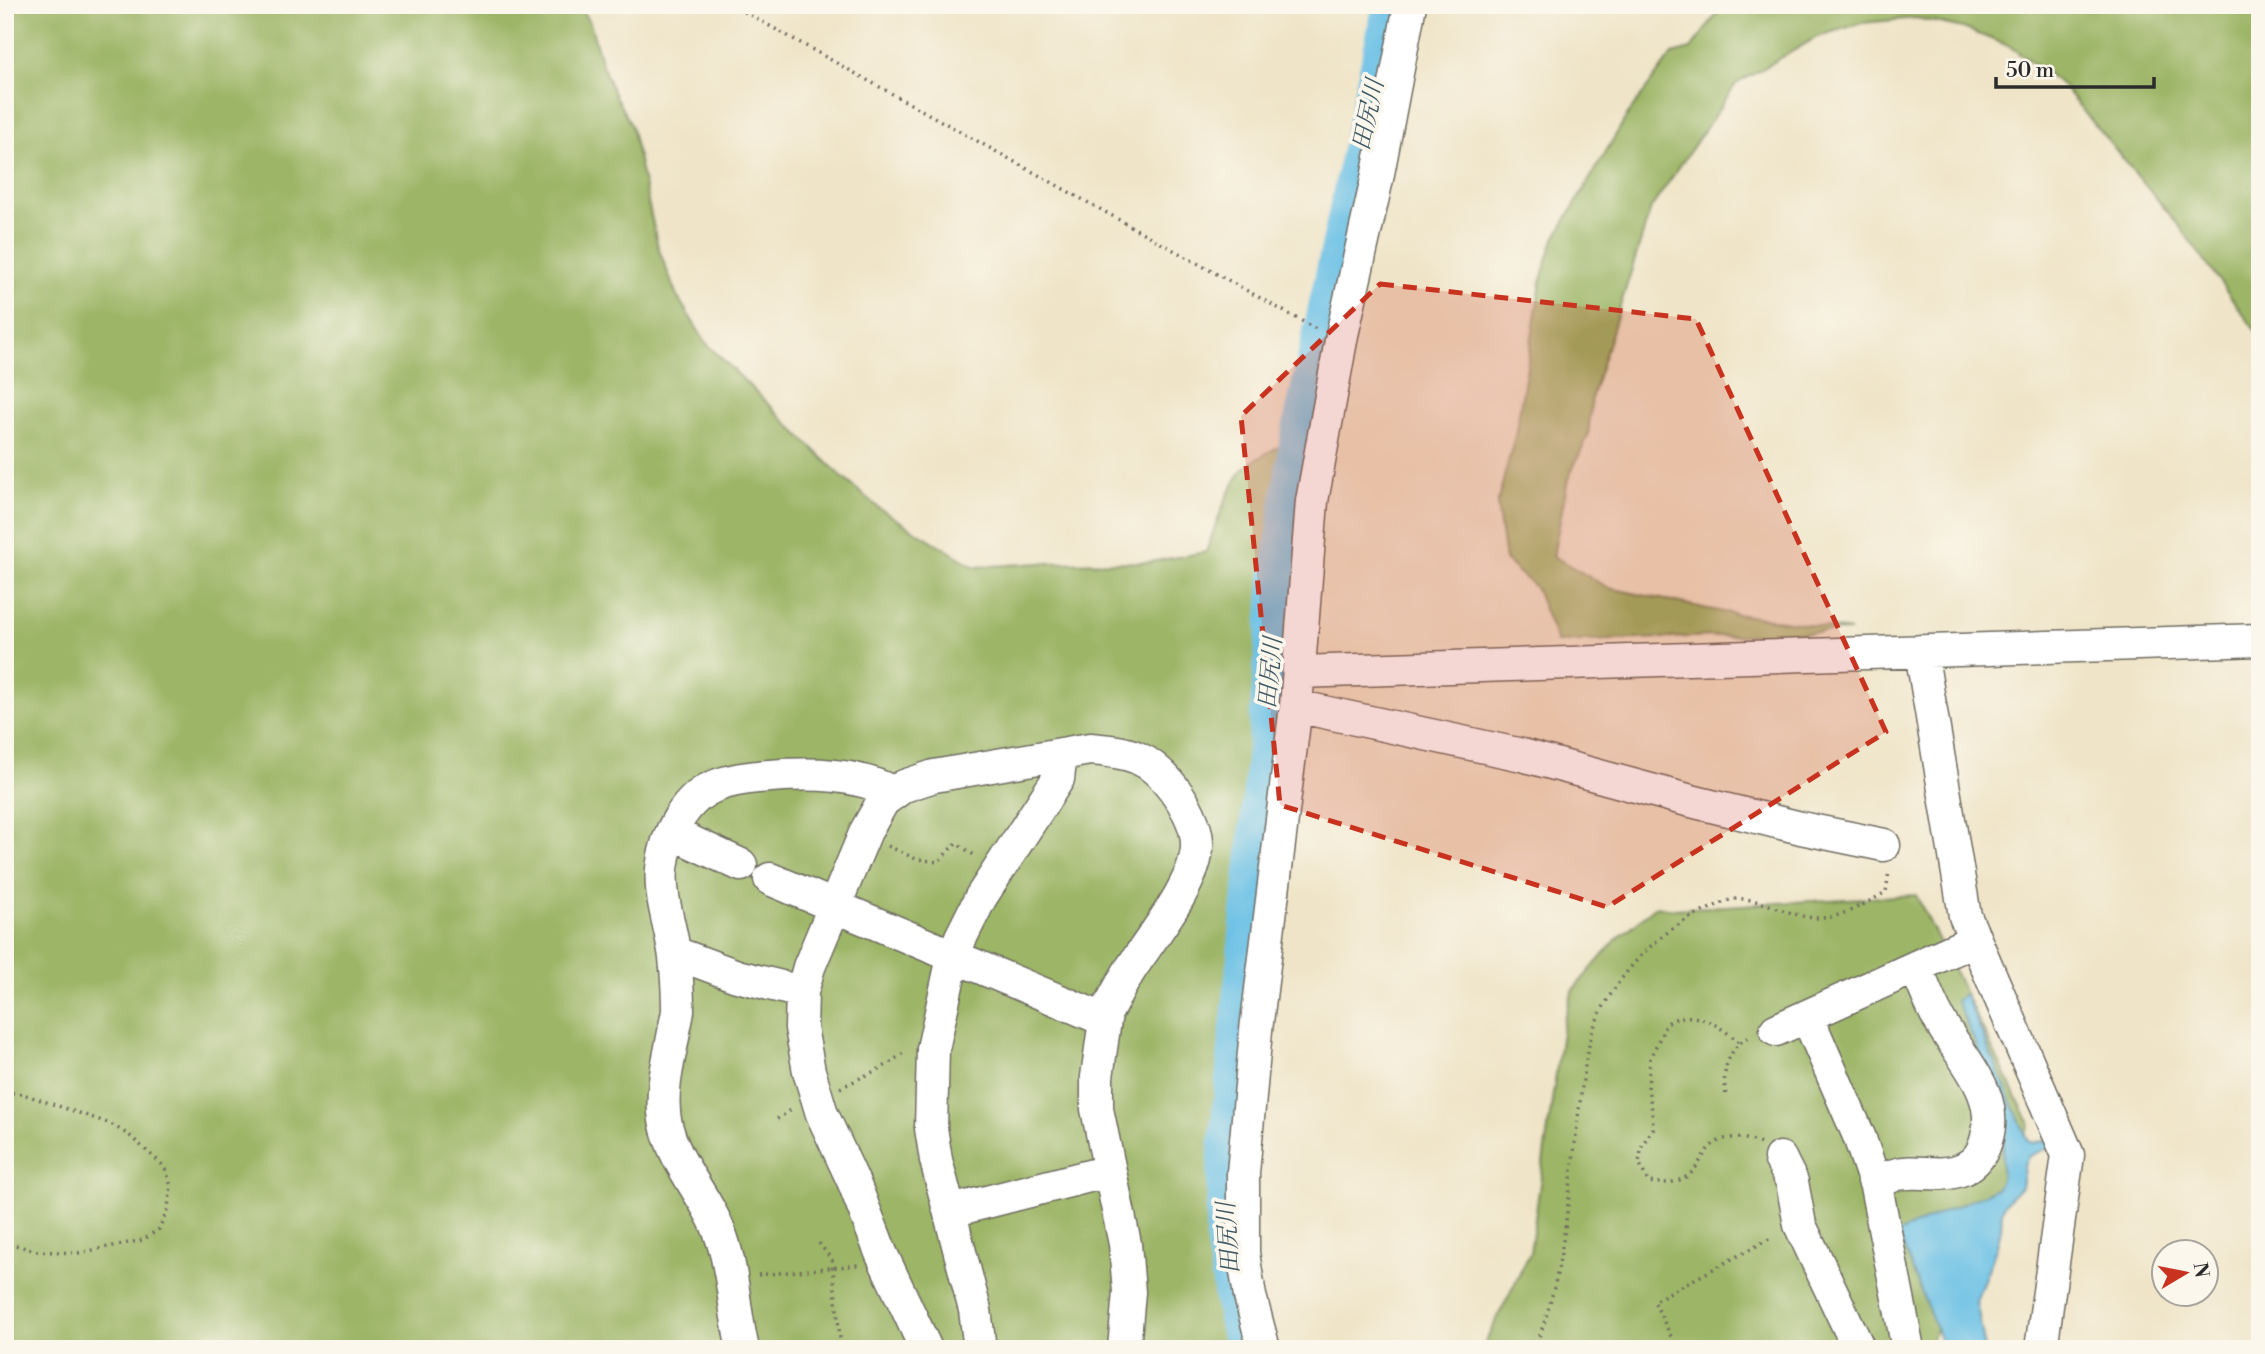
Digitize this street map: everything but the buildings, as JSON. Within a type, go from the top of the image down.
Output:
[{"type":"street","points":[[1264,1349],[1250,1296],[1243,1253],[1244,1173],[1256,1030],[1296,706],[1312,502],[1342,335],[1377,179],[1410,5]]},
{"type":"street","points":[[1299,672],[2260,640]]},
{"type":"street","points":[[1921,651],[1965,916],[2068,1155],[2041,1349]]},
{"type":"street","points":[[1296,706],[1522,755],[1677,798],[1884,845]]},
{"type":"street","points":[[926,1349],[884,1260],[817,1099],[801,1028],[802,992],[809,968],[866,831],[883,801],[904,786],[934,776],[1090,749],[1138,756],[1160,771],[1179,795],[1192,823],[1197,842],[1193,868],[1106,1013],[1097,1077],[1097,1109],[1125,1244],[1129,1292],[1124,1349]]},
{"type":"street","points":[[980,1349],[975,1310],[935,1150],[931,1091],[933,1049],[953,957],[981,897],[1058,779],[1061,754]]},
{"type":"street","points":[[743,1349],[722,1238],[692,1177],[671,1143],[663,1104],[664,1085],[678,1013],[675,958],[662,870],[672,833],[679,816],[698,796],[717,785],[758,777],[792,775],[858,778],[894,793]]},
{"type":"street","points":[[672,833],[741,864]]},
{"type":"street","points":[[770,879],[1105,1020]]},
{"type":"street","points":[[1776,1030],[1975,940]]},
{"type":"street","points":[[675,958],[687,957],[737,976],[802,992]]},
{"type":"street","points":[[1876,1186],[1891,1176],[1903,1173],[1929,1175],[1963,1169],[1975,1162],[1982,1152],[1989,1130],[1989,1105],[1982,1086],[1940,1021],[1916,967]]},
{"type":"street","points":[[1807,1016],[1859,1136],[1876,1186],[1908,1349]]},
{"type":"street","points":[[1780,1158],[1793,1182],[1800,1225],[1859,1349]]},
{"type":"street","points":[[951,1211],[1109,1171]]},
{"type":"path","points":[[732,5],[1143,231],[1298,320],[1326,333],[1342,335]]},
{"type":"path","points":[[866,831],[893,849],[926,862],[938,862],[956,843],[997,870]]},
{"type":"path","points":[[1534,1349],[1545,1323],[1560,1253],[1583,1084],[1595,1024],[1631,965],[1691,917],[1731,900],[1746,900],[1818,919],[1864,904],[1886,892],[1889,855],[1884,845]]},
{"type":"path","points":[[1739,1042],[1720,1027],[1687,1015],[1667,1023],[1650,1058],[1648,1089],[1653,1129],[1642,1145],[1639,1162],[1647,1182],[1665,1184],[1689,1176],[1716,1141],[1732,1137],[1758,1143],[1780,1158]]},
{"type":"path","points":[[1726,1094],[1723,1082],[1726,1068],[1731,1053],[1739,1042],[1760,1031],[1776,1030]]},
{"type":"path","points":[[817,1099],[887,1065],[905,1054],[908,1046]]},
{"type":"path","points":[[5,1092],[23,1094],[111,1124],[130,1136],[165,1167],[171,1186],[168,1208],[159,1229],[143,1240],[78,1253],[36,1251],[5,1242]]},
{"type":"path","points":[[1676,1349],[1654,1301],[1771,1238]]},
{"type":"path","points":[[818,1243],[832,1260],[841,1349]]},
{"type":"path","points":[[730,1277],[833,1268],[884,1260]]},
{"type":"highlighted area","points":[[1380,284],[1696,319],[1886,732],[1607,907],[1280,805],[1241,416]]},
{"type":"green space","points":[[5,5],[578,5],[590,23],[602,65],[631,125],[658,247],[677,296],[706,343],[842,477],[880,509],[975,567],[1040,563],[1149,562],[1206,552],[1222,507],[1245,468],[1308,433],[1282,613],[1253,936],[1250,1349],[5,1349]]},
{"type":"green space","points":[[1723,5],[2260,5],[2260,337],[2180,227],[2061,84],[2009,46],[1963,28],[1916,18],[1862,23],[1819,36],[1736,84],[1651,208],[1592,396],[1588,436],[1568,479],[1553,556],[1609,588],[1723,612],[1850,631],[1557,642],[1535,587],[1505,560],[1497,504],[1516,432],[1542,276],[1553,242],[1628,114],[1672,54],[1691,49]]},
{"type":"green space","points":[[1916,895],[2030,1124],[1927,1349],[1482,1349],[1530,1253],[1564,1018],[1573,990],[1615,941],[1656,906],[1674,909]]},
{"type":"water","points":[[1965,994],[2028,1140],[2032,1143],[2049,1140],[2050,1147],[2029,1156],[2025,1162],[2021,1187],[2004,1204],[1997,1246],[1976,1301],[1985,1349],[1944,1349],[1898,1233],[1997,1188],[2001,1179],[2005,1113],[1956,1000]]},
{"type":"waterway","name":"田尻川","points":[[1244,1349],[1224,1237],[1227,1153],[1267,739],[1279,579],[1298,444],[1392,5]]}]
